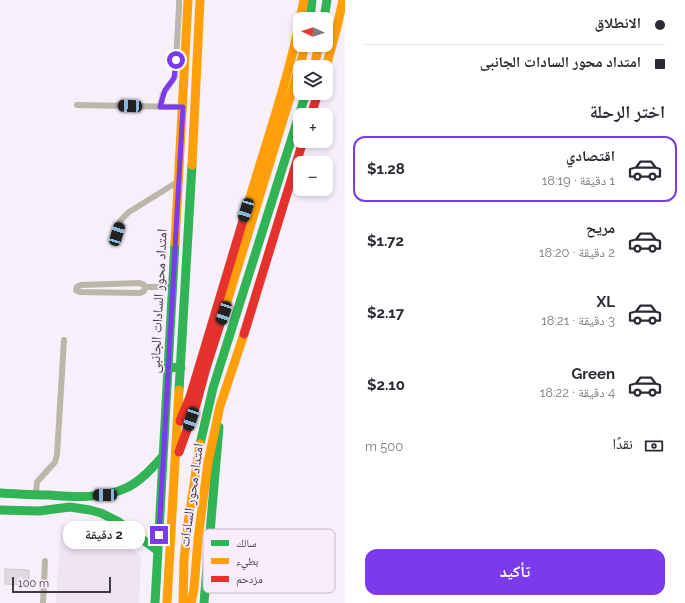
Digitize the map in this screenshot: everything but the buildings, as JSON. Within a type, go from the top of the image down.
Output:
[{"type":"main road","name":"امتداد محور السادات الجانبى","points":[[155,603],[188,0]]},
{"type":"main road","name":"امتداد محور السادات","points":[[167,603],[200,0]]},
{"type":"main road","points":[[302,12],[304,0]]},
{"type":"main road","points":[[311,12],[312,0]]},
{"type":"main road","points":[[325,12],[327,0]]},
{"type":"main road","points":[[328,60],[342,5],[338,0]]},
{"type":"main road","points":[[177,426],[190,397],[282,91],[293,49]]},
{"type":"main road","points":[[175,459],[196,405],[206,368],[237,272],[303,52]]},
{"type":"main road","name":"امتداد محور السادات","points":[[183,603],[184,560],[188,524],[199,449],[213,388],[304,100]]},
{"type":"main road","name":"امتداد محور السادات","points":[[191,603],[194,589],[198,539],[208,462],[220,406],[248,323],[301,148]]},
{"type":"main road","points":[[169,367],[180,368]]},
{"type":"main road","points":[[210,529],[220,406]]},
{"type":"main road","points":[[0,493],[79,496],[112,494],[127,488],[144,475],[163,456]]},
{"type":"main road","points":[[78,508],[79,496]]},
{"type":"main road","points":[[0,510],[39,511],[70,507],[101,513],[127,527],[158,551]]},
{"type":"main road","points":[[204,603],[205,593]]},
{"type":"street","points":[[160,107],[163,94],[175,76],[179,0]]},
{"type":"street","points":[[77,105],[183,107]]},
{"type":"street","points":[[117,234],[120,221],[130,212],[179,181]]},
{"type":"street","points":[[145,287],[144,291],[140,293],[80,292],[76,290],[77,286],[81,285],[140,283],[145,287],[173,287]]},
{"type":"street","points":[[36,495],[37,482],[55,462],[57,455],[64,340]]},
{"type":"street","points":[[43,603],[46,561]]},
{"type":"shaded area","points":[[61,524],[91,525],[112,532],[141,556],[139,603],[56,603]]},
{"type":"traffic: fast","points":[[311,12],[312,0]]},
{"type":"traffic: fast","points":[[325,12],[327,0]]},
{"type":"traffic: fast","points":[[200,444],[213,388],[304,100]]},
{"type":"traffic: fast","points":[[179,390],[192,165]]},
{"type":"traffic: fast","points":[[155,603],[175,243]]},
{"type":"traffic: fast","points":[[169,367],[181,368]]},
{"type":"traffic: fast","points":[[210,529],[219,427]]},
{"type":"traffic: fast","points":[[0,493],[78,497],[98,496],[117,492],[137,482],[163,456]]},
{"type":"traffic: fast","points":[[0,510],[39,511],[70,507],[90,510],[101,513],[119,522],[158,551]]},
{"type":"traffic: fast","points":[[204,603],[205,593]]},
{"type":"traffic: slow","points":[[175,243],[188,0]]},
{"type":"traffic: slow","points":[[192,165],[200,0]]},
{"type":"traffic: slow","points":[[301,12],[304,0]]},
{"type":"traffic: slow","points":[[328,60],[343,0]]},
{"type":"traffic: slow","points":[[248,204],[283,90],[293,52]]},
{"type":"traffic: slow","points":[[223,315],[303,52]]},
{"type":"traffic: slow","points":[[316,60],[317,52]]},
{"type":"traffic: slow","points":[[191,603],[194,589],[198,539],[208,462],[220,406],[244,334]]},
{"type":"traffic: slow","points":[[167,603],[179,390]]},
{"type":"traffic: slow","points":[[183,603],[184,560],[200,444]]},
{"type":"traffic: jam","points":[[313,108],[316,100]]},
{"type":"traffic: jam","points":[[244,334],[301,148]]},
{"type":"traffic: jam","points":[[180,421],[190,397],[248,204]]},
{"type":"traffic: jam","points":[[179,452],[196,405],[223,315]]},
{"type":"route","points":[[159,535],[183,107],[160,107],[163,94],[174,78],[176,60]]}]
